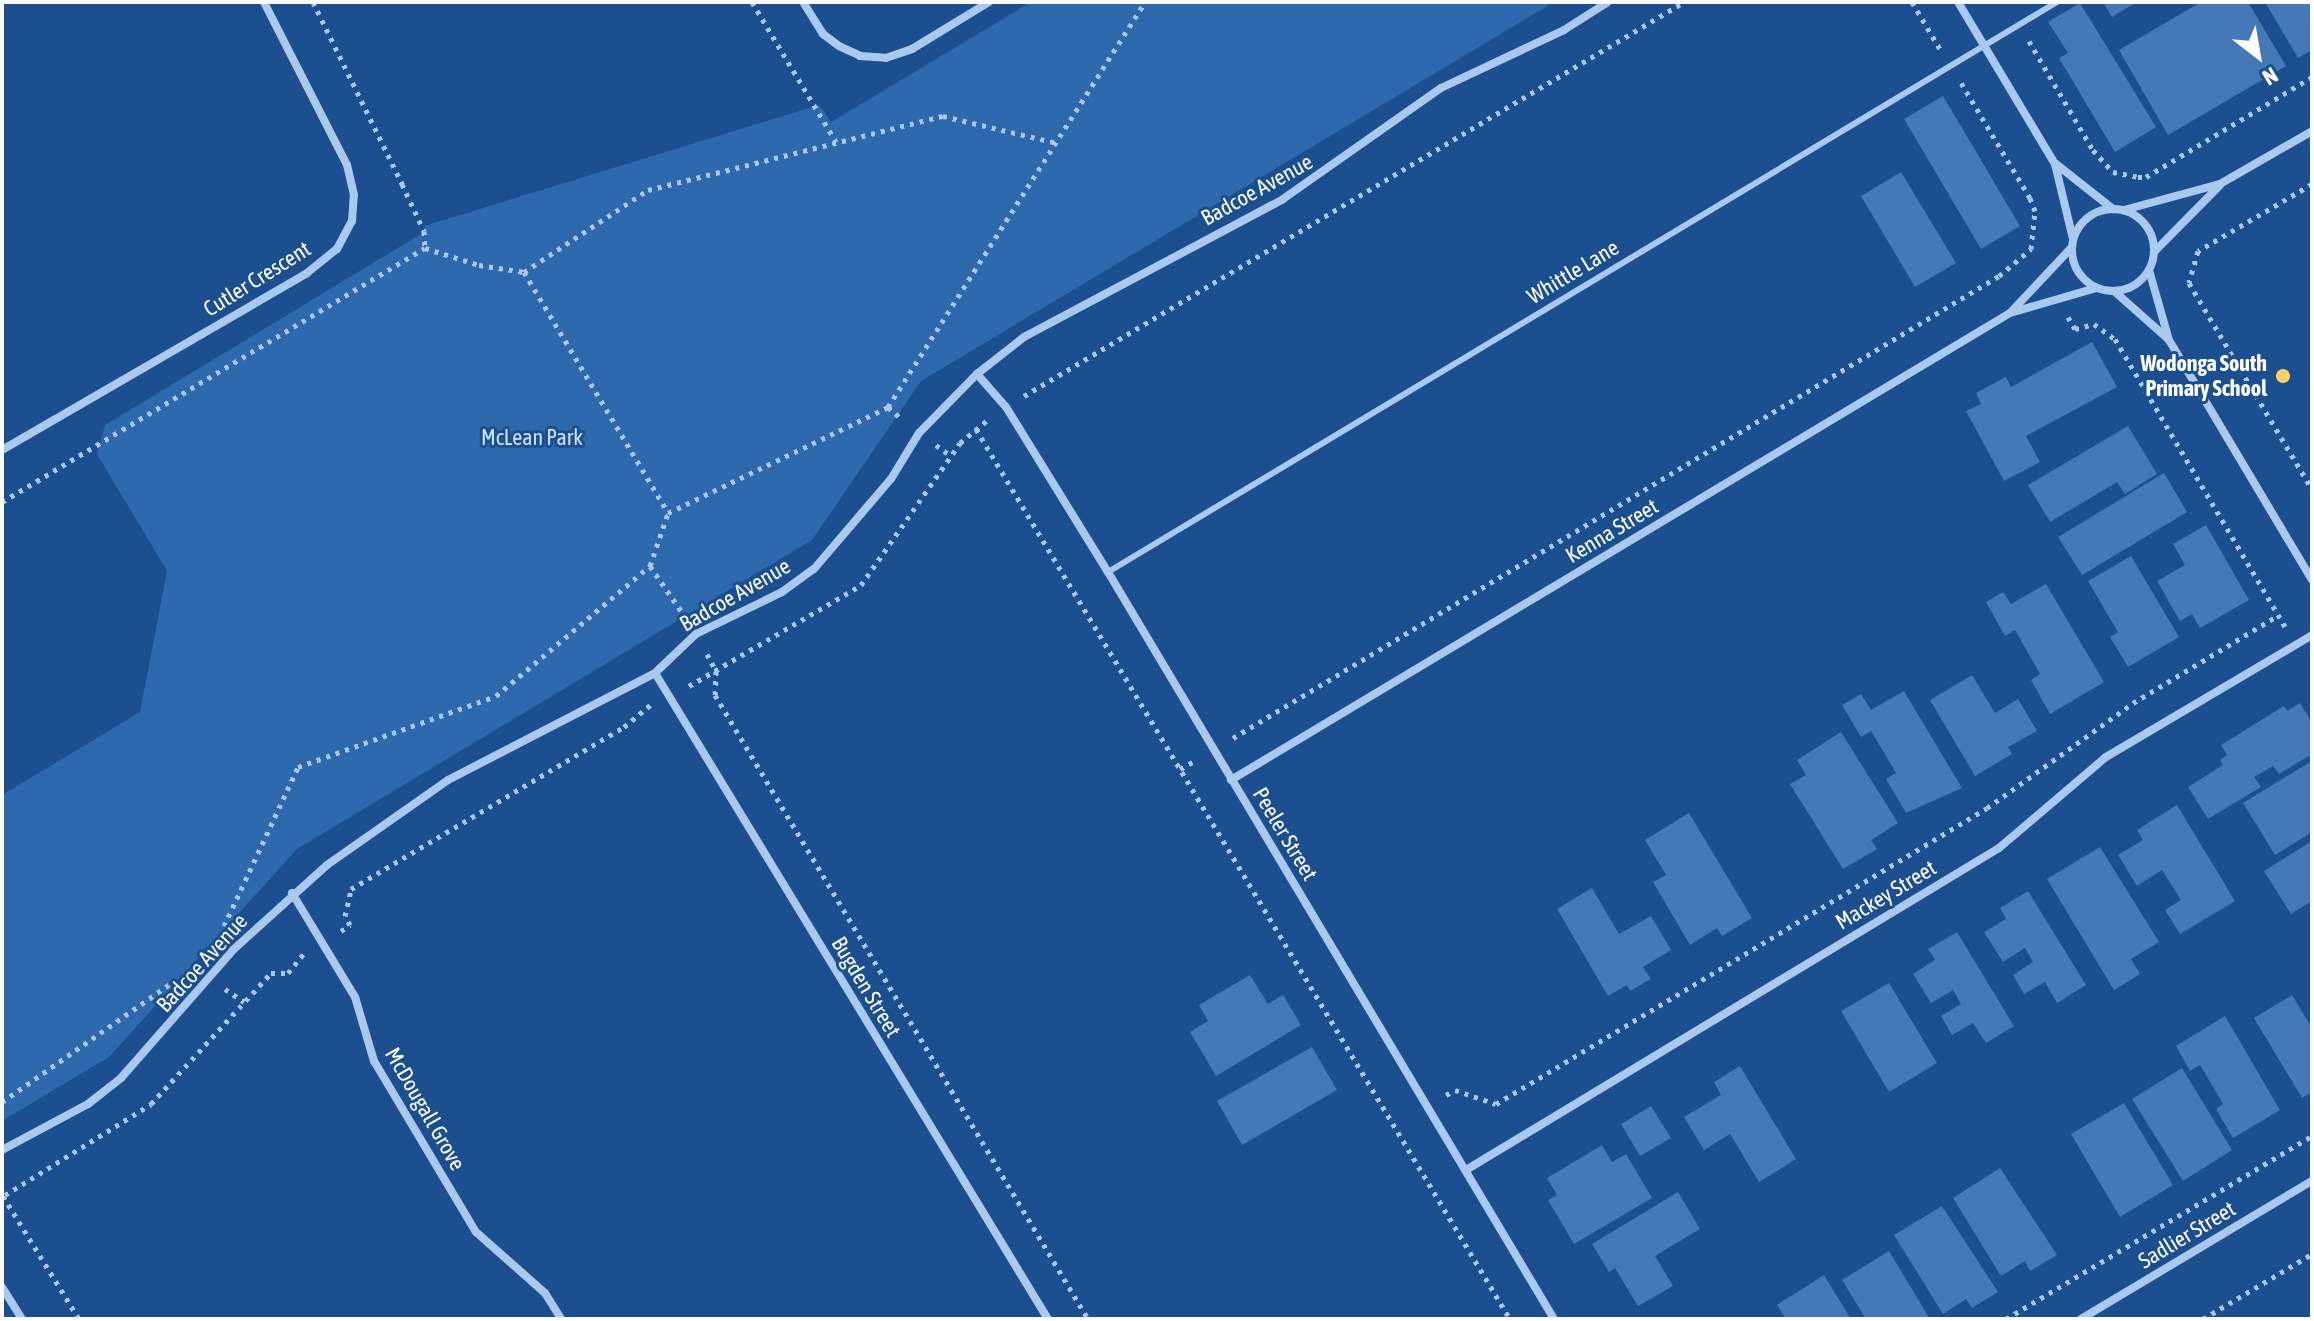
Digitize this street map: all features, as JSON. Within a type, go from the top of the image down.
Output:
[{"type":"street","name":"Cutler Crescent","points":[[2,450],[307,273],[337,249],[352,221],[354,195],[347,165],[264,2]]},
{"type":"street","points":[[803,2],[823,34],[839,46],[860,56],[886,58],[912,49],[989,2]]},
{"type":"street","name":"Badcoe Avenue","points":[[2,1150],[88,1104],[121,1078],[234,949],[292,893],[448,780],[655,673],[696,634],[782,592],[814,569],[891,479],[919,433],[977,374],[1024,337],[1283,199],[1441,88],[1564,30],[1608,2]]},
{"type":"street","points":[[1958,2],[2055,164],[2082,278],[2096,288],[2114,291],[2140,281],[2149,270],[2154,252],[2220,184],[2312,131]]},
{"type":"street","points":[[2055,164],[2146,225],[2154,252]]},
{"type":"street","points":[[2072,243],[2088,217],[2220,184]]},
{"type":"street","name":"Kenna Street","points":[[2010,313],[2046,276],[2072,243]]},
{"type":"street","points":[[2149,270],[2169,340],[2312,580]]},
{"type":"street","name":"Kenna Street","points":[[1231,780],[2010,313],[2096,288]]},
{"type":"street","points":[[2114,291],[2169,340]]},
{"type":"street","name":"Peeler Street","points":[[977,374],[1006,407],[1108,572],[1554,1319]]},
{"type":"street","name":"Mackey Street","points":[[1466,1170],[1999,848],[2106,757],[2312,635]]},
{"type":"street","name":"Bugden Street","points":[[655,673],[1048,1319]]},
{"type":"street","name":"McDougall Grove","points":[[292,893],[355,997],[374,1061],[476,1232],[545,1293],[561,1319]]},
{"type":"street","name":"Sadlier Street","points":[[2081,1319],[2312,1181]]},
{"type":"street","points":[[2,1287],[22,1319]]},
{"type":"lane","name":"Whittle Lane","points":[[1108,572],[2057,2]]},
{"type":"path","points":[[313,2],[424,231],[425,248]]},
{"type":"path","points":[[752,2],[836,142]]},
{"type":"path","points":[[216,936],[298,767],[496,696],[650,566],[668,513],[888,407],[1145,2]]},
{"type":"path","points":[[1912,2],[2030,198],[2035,211],[2031,249],[2046,276]]},
{"type":"path","points":[[2020,25],[2093,150],[2113,172],[2146,177],[2312,77]]},
{"type":"path","points":[[2,502],[425,248],[479,265],[524,272],[648,190],[943,116],[1057,143]]},
{"type":"path","points":[[2312,184],[2198,251],[2189,283],[2312,489]]},
{"type":"path","points":[[1180,769],[1999,276],[2031,249]]},
{"type":"path","points":[[524,272],[668,513]]},
{"type":"path","points":[[2058,299],[2075,329],[2094,324],[2115,339],[2277,616],[2298,643]]},
{"type":"path","points":[[976,429],[1510,1319]]},
{"type":"path","points":[[1395,1127],[1455,1090],[1496,1104],[1987,808],[2133,703],[2277,616]]},
{"type":"path","points":[[716,671],[715,695],[1088,1319]]},
{"type":"path","points":[[2,1102],[181,976]]},
{"type":"path","points":[[2006,1319],[2312,1136]]},
{"type":"path","points":[[2,1196],[79,1319]]},
{"type":"path","points":[[2203,1319],[2312,1254]]},
{"type":"green space","name":"McLean Park","points":[[1031,2],[1554,2],[921,381],[812,540],[297,849],[109,1057],[2,1121],[2,795],[140,712],[167,571],[97,454],[105,425],[426,231],[424,226],[819,105],[831,122]]},
{"type":"building","points":[[2103,2],[2137,2],[2112,17]]},
{"type":"building","points":[[2201,2],[2248,2],[2286,66],[2168,135],[2119,50]]},
{"type":"building","points":[[2265,2],[2312,2],[2312,50],[2298,58]]},
{"type":"building","points":[[2080,3],[2156,127],[2115,152],[2059,58],[2068,53],[2048,22]]},
{"type":"building","points":[[1943,96],[2020,226],[1981,249],[1904,119]]},
{"type":"building","points":[[1901,172],[1956,263],[1915,287],[1861,196]]},
{"type":"building","points":[[2092,342],[2117,387],[2026,436],[2040,462],[2004,481],[1966,411],[1981,404],[1976,393],[2006,377],[2011,387]]},
{"type":"building","points":[[2128,426],[2157,474],[2125,494],[2117,482],[2050,522],[2028,485]]},
{"type":"building","points":[[2164,473],[2187,512],[2082,575],[2058,537]]},
{"type":"building","points":[[2206,525],[2249,600],[2200,628],[2192,614],[2180,621],[2157,581],[2185,565],[2173,544]]},
{"type":"building","points":[[2131,556],[2179,637],[2128,667],[2110,637],[2118,632],[2088,581]]},
{"type":"building","points":[[2046,584],[2104,682],[2050,714],[2031,680],[2040,674],[2015,630],[2005,636],[1986,602],[2003,592],[2011,604]]},
{"type":"building","points":[[1972,675],[1995,713],[2018,699],[2037,731],[2008,747],[2012,754],[1975,776],[1930,700]]},
{"type":"building","points":[[1904,691],[1962,788],[1906,813],[1886,779],[1896,773],[1871,731],[1861,737],[1842,705],[1861,694],[1871,710]]},
{"type":"building","points":[[2300,703],[2312,723],[2312,754],[2279,774],[2273,766],[2254,777],[2261,787],[2208,819],[2188,787],[2223,765],[2220,760],[2227,755],[2221,745],[2284,706],[2287,711]]},
{"type":"building","points":[[1841,732],[1898,823],[1871,840],[1877,849],[1843,869],[1790,784],[1806,775],[1797,760]]},
{"type":"building","points":[[2312,761],[2312,832],[2275,855],[2243,803]]},
{"type":"building","points":[[2177,805],[2235,901],[2180,934],[2165,910],[2181,900],[2162,870],[2137,886],[2118,855],[2143,840],[2137,830]]},
{"type":"building","points":[[1689,813],[1752,918],[1722,936],[1717,928],[1690,945],[1653,882],[1666,875],[1645,840]]},
{"type":"building","points":[[2312,841],[2312,901],[2291,914],[2264,871]]},
{"type":"building","points":[[2100,847],[2159,942],[2131,959],[2140,974],[2114,990],[2047,879]]},
{"type":"building","points":[[1592,888],[1619,934],[1651,916],[1671,950],[1643,967],[1651,979],[1630,991],[1627,985],[1608,996],[1557,909]]},
{"type":"building","points":[[2028,891],[2086,985],[2057,1003],[2045,982],[2024,994],[2013,975],[2033,962],[2025,948],[2003,962],[1984,932],[2006,919],[2000,908]]},
{"type":"building","points":[[1957,932],[2014,1026],[1986,1043],[1973,1023],[1952,1035],[1941,1016],[1961,1004],[1953,990],[1931,1003],[1913,974],[1935,960],[1928,949]]},
{"type":"building","points":[[1250,975],[1268,1004],[1283,995],[1301,1025],[1216,1076],[1190,1032],[1208,1021],[1199,1005]]},
{"type":"building","points":[[1889,983],[1937,1063],[1889,1092],[1841,1011]]},
{"type":"building","points":[[2292,995],[2312,1028],[2312,1092],[2302,1098],[2254,1018]]},
{"type":"building","points":[[2225,1016],[2280,1110],[2233,1138],[2216,1109],[2223,1104],[2200,1065],[2190,1071],[2176,1046]]},
{"type":"building","points":[[1312,1047],[1337,1090],[1242,1145],[1217,1101]]},
{"type":"building","points":[[1740,1066],[1796,1159],[1759,1182],[1730,1134],[1704,1150],[1684,1117],[1721,1095],[1714,1082]]},
{"type":"building","points":[[2182,1068],[2232,1150],[2183,1181],[2132,1099]]},
{"type":"building","points":[[2124,1103],[2173,1185],[2120,1217],[2071,1134]]},
{"type":"building","points":[[1651,1106],[1671,1138],[1640,1156],[1621,1124]]},
{"type":"building","points":[[1602,1145],[1612,1162],[1626,1154],[1652,1198],[1574,1244],[1548,1200],[1557,1195],[1547,1178]]},
{"type":"building","points":[[2000,1168],[2057,1255],[2030,1271],[2025,1261],[2001,1276],[1953,1198]]},
{"type":"building","points":[[1678,1192],[1700,1229],[1655,1256],[1673,1286],[1638,1306],[1615,1268],[1609,1272],[1592,1244]]},
{"type":"building","points":[[1942,1206],[1998,1292],[1972,1308],[1966,1299],[1943,1314],[1894,1235]]},
{"type":"building","points":[[1889,1251],[1930,1319],[1866,1319],[1842,1280]]},
{"type":"building","points":[[1824,1275],[1851,1319],[1786,1319],[1777,1305]]},
{"type":"place","name":"Wodonga South Primary School","points":[[2283,376]]}]
